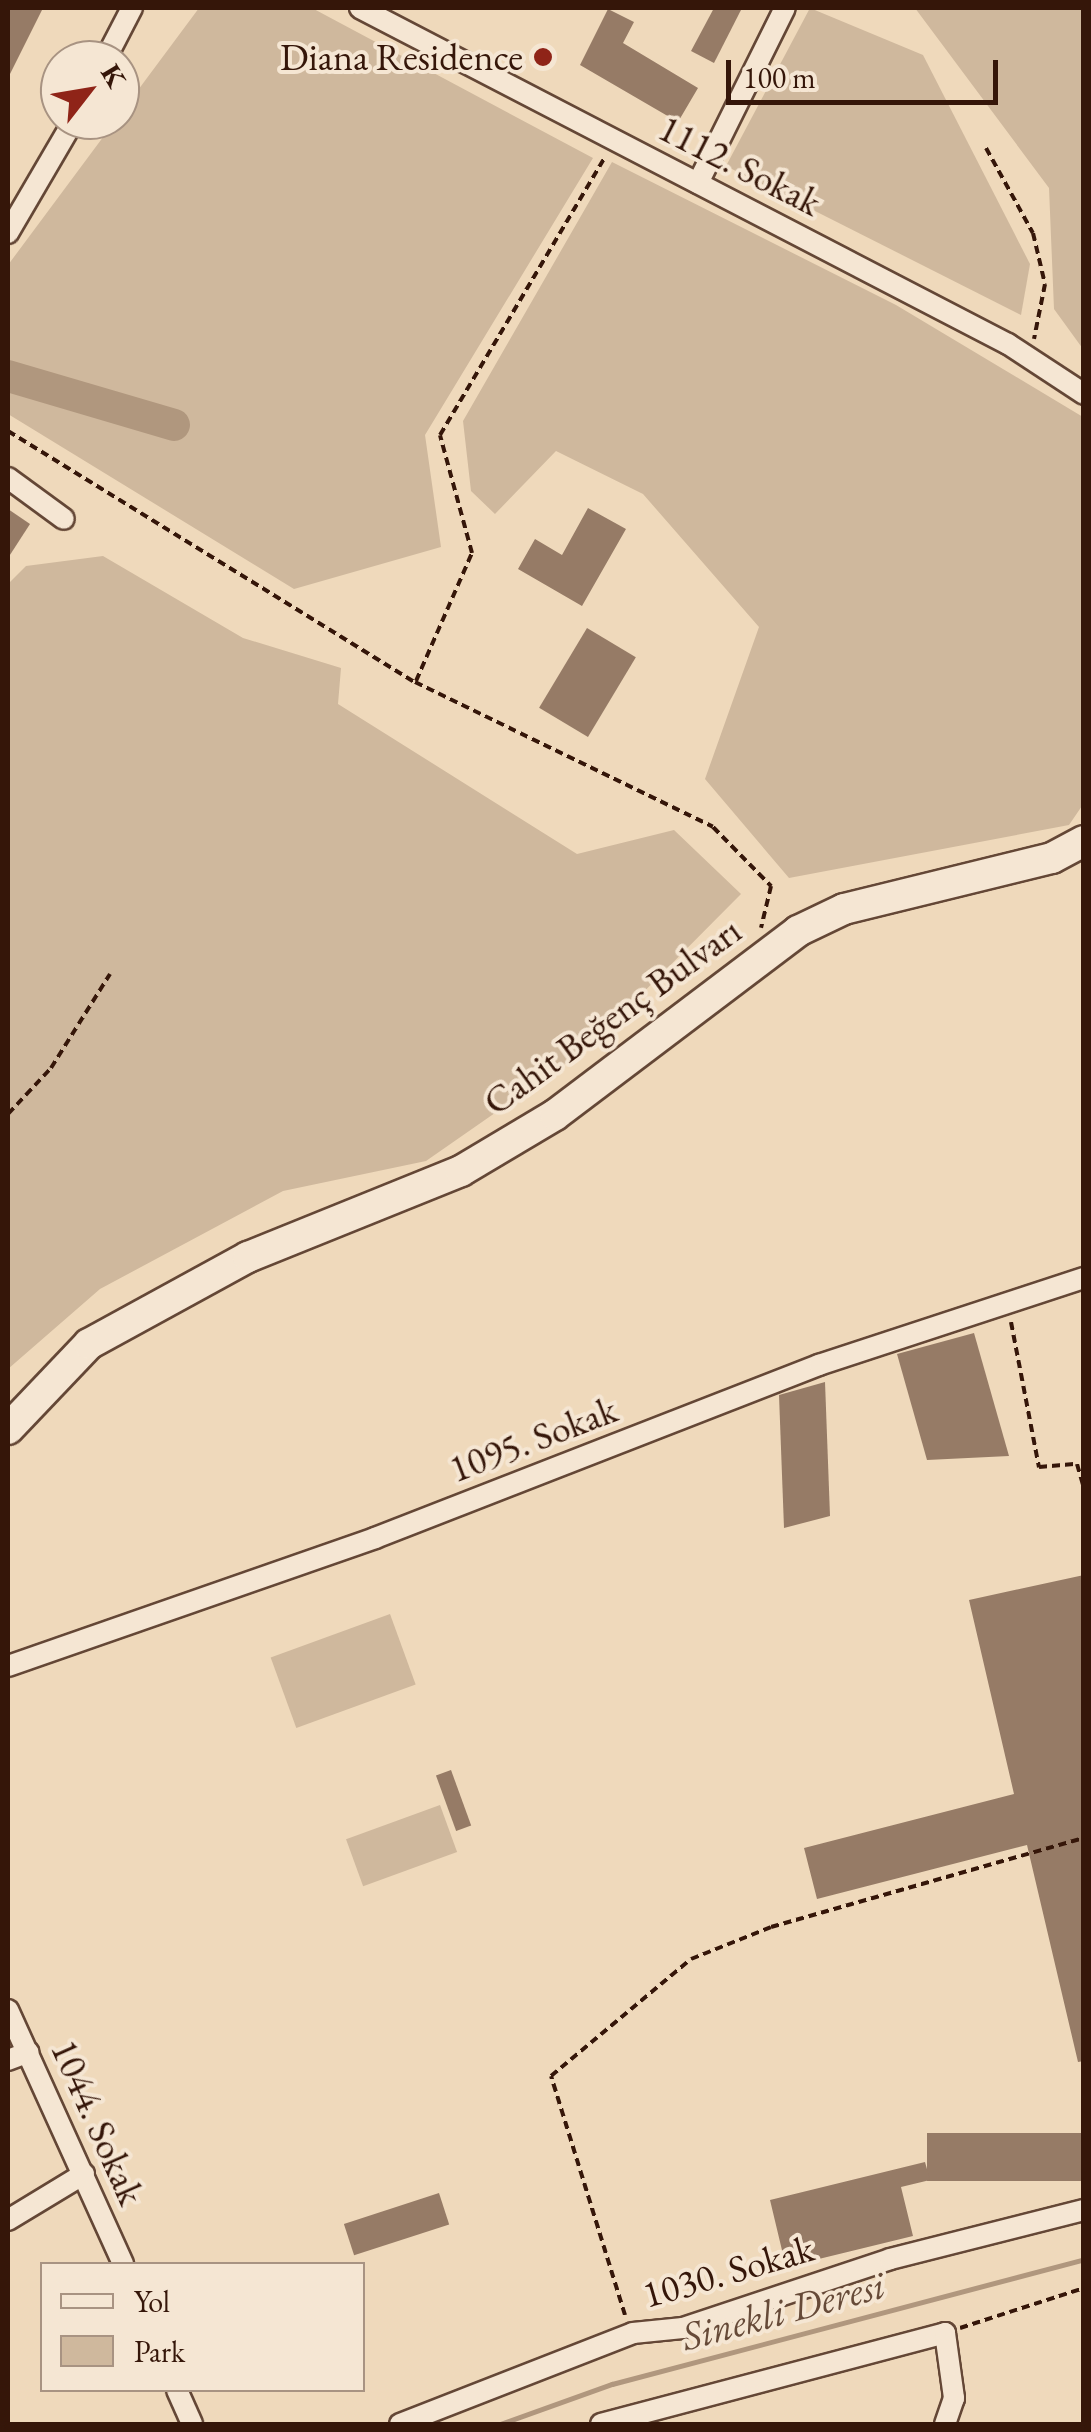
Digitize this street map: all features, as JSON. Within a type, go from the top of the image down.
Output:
[{"type":"main road","name":"Cahit Beğenç Bulvarı","points":[[8,1429],[89,1344],[248,1258],[460,1170],[555,1115],[752,964],[844,909],[1052,858],[1084,841]]},
{"type":"street","points":[[115,40],[132,8]]},
{"type":"street","name":"1112. Sokak","points":[[360,8],[1030,358],[1084,394]]},
{"type":"street","points":[[698,183],[785,8]]},
{"type":"street","points":[[8,232],[62,140]]},
{"type":"street","points":[[8,478],[64,519]]},
{"type":"street","name":"1095. Sokak","points":[[8,1666],[1008,1301],[1084,1278]]},
{"type":"street","name":"1044. Sokak","points":[[8,2010],[122,2262]]},
{"type":"street","points":[[8,2060],[29,2052]]},
{"type":"street","points":[[8,2220],[84,2174]]},
{"type":"street","name":"1030. Sokak","points":[[400,2424],[633,2333],[682,2328],[890,2259],[1084,2210]]},
{"type":"street","points":[[601,2424],[945,2333],[954,2398],[945,2424]]},
{"type":"street","points":[[178,2392],[192,2424]]},
{"type":"path","points":[[416,682],[472,553],[440,435],[615,140]]},
{"type":"path","points":[[986,148],[1033,233],[1045,284],[1030,358]]},
{"type":"path","points":[[8,431],[416,682],[712,827],[770,886],[752,964]]},
{"type":"path","points":[[8,1114],[52,1068],[110,974]]},
{"type":"path","points":[[1008,1301],[1039,1467],[1077,1464],[1084,1488]]},
{"type":"path","points":[[633,2333],[551,2076],[691,1960],[771,1926],[1084,1838]]},
{"type":"path","points":[[945,2333],[1084,2288]]},
{"type":"green space","points":[[199,8],[312,8],[593,158],[425,435],[441,547],[294,589],[8,414],[8,265],[101,140],[140,140],[140,87]]},
{"type":"green space","points":[[810,8],[923,55],[1030,264],[1021,315],[726,166]]},
{"type":"green space","points":[[915,8],[1083,8],[1083,349],[1054,309],[1049,188]]},
{"type":"green space","points":[[612,162],[896,305],[1083,417],[1084,803],[1069,825],[789,878],[705,779],[759,627],[643,494],[556,451],[495,514],[471,491],[463,421]]},
{"type":"green space","points":[[103,556],[243,638],[341,668],[338,704],[577,854],[674,830],[741,894],[588,1048],[426,1161],[283,1191],[100,1289],[8,1369],[8,584],[26,566]]},
{"type":"green space","points":[[390,1614],[416,1684],[296,1728],[271,1657]]},
{"type":"green space","points":[[440,1805],[457,1852],[363,1886],[346,1839]]},
{"type":"building","points":[[8,8],[43,8],[8,78]]},
{"type":"building","points":[[714,8],[742,8],[714,63],[691,51]]},
{"type":"building","points":[[608,9],[634,22],[623,43],[698,88],[678,122],[580,65]]},
{"type":"building","points":[[588,508],[626,529],[582,606],[518,569],[535,539],[562,555]]},
{"type":"building","points":[[8,509],[30,524],[8,558]]},
{"type":"building","points":[[587,628],[636,657],[588,737],[539,708]]},
{"type":"building","points":[[974,1333],[1009,1456],[927,1460],[897,1354]]},
{"type":"building","points":[[825,1382],[830,1516],[784,1528],[779,1395]]},
{"type":"building","points":[[1084,1575],[1084,2061],[1078,2062],[1027,1845],[817,1899],[804,1848],[1014,1794],[969,1600]]},
{"type":"building","points":[[451,1770],[471,1825],[456,1831],[436,1775]]},
{"type":"building","points":[[927,2133],[1084,2133],[1084,2181],[927,2181]]},
{"type":"building","points":[[925,2162],[930,2180],[901,2187],[913,2236],[786,2267],[770,2200]]},
{"type":"building","points":[[439,2193],[449,2224],[354,2255],[344,2224]]},
{"type":"waterway","points":[[8,376],[174,425]]},
{"type":"waterway","name":"Sinekli Deresi","points":[[500,2424],[612,2384],[1084,2259]]},
{"type":"place","name":"Diana Residence","points":[[543,57]]}]
